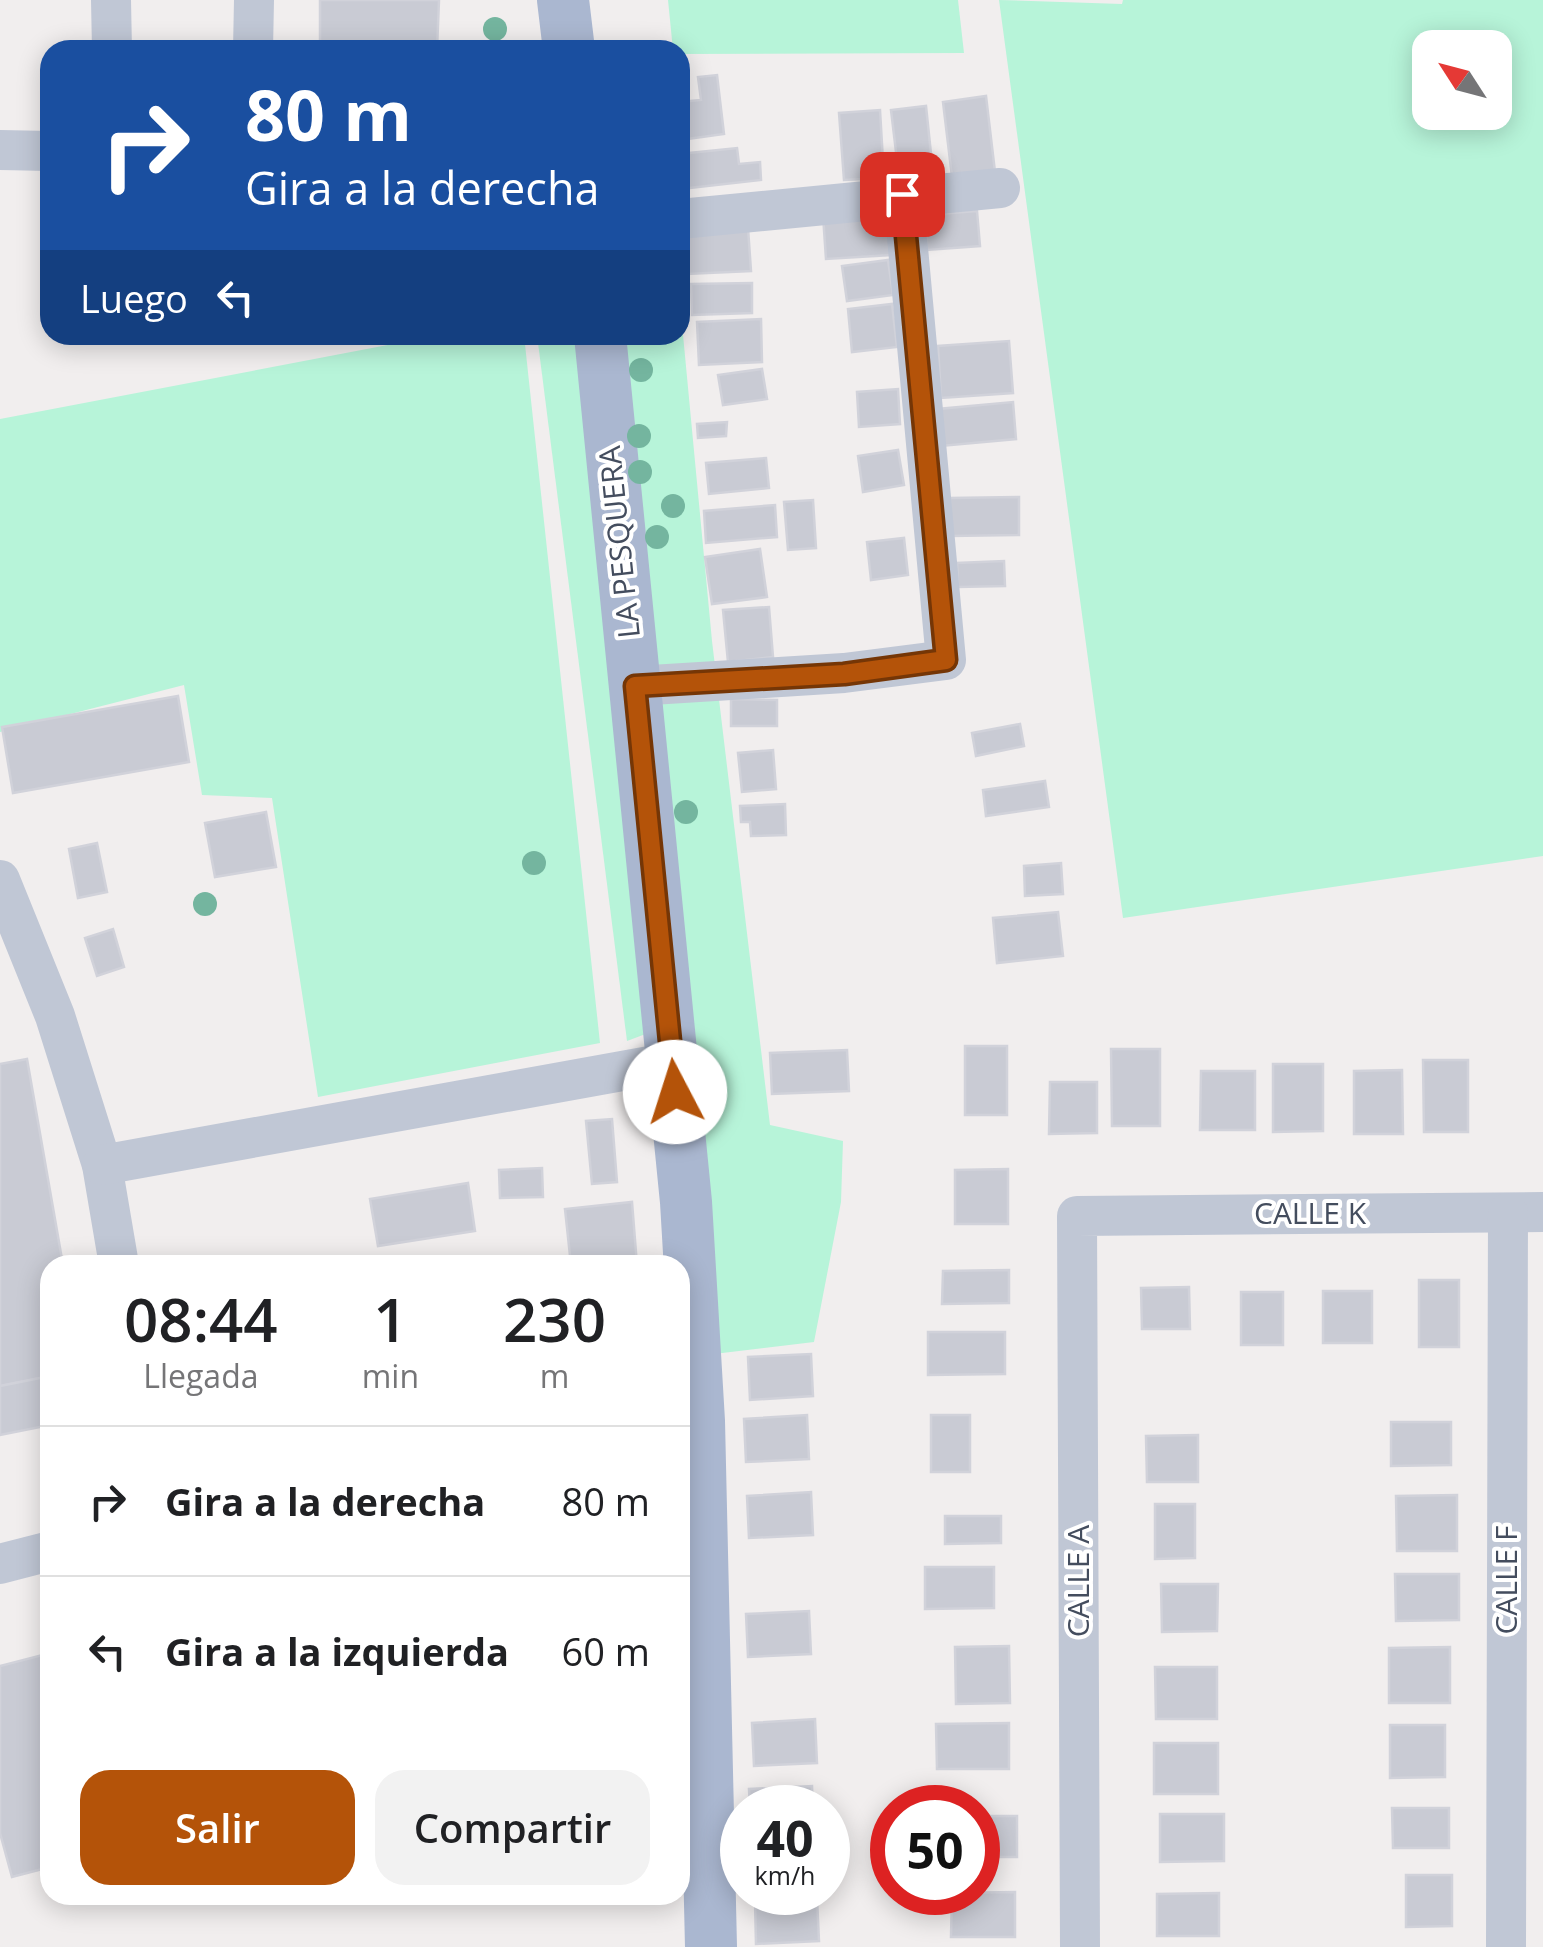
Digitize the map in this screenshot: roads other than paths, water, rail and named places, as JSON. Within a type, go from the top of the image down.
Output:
[{"type":"main road","points":[[563,0],[568,40]]},
{"type":"main road","name":"LA PESQUERA","points":[[601,345],[672,1062],[682,1255]]},
{"type":"main road","name":"LA PESQUERA","points":[[690,1435],[711,1947]]},
{"type":"street","points":[[111,0],[112,40]]},
{"type":"street","points":[[253,40],[254,0]]},
{"type":"street","points":[[0,150],[40,150]]},
{"type":"street","points":[[690,218],[902,194],[1000,188]]},
{"type":"street","points":[[635,686],[844,674],[946,660],[902,194]]},
{"type":"street","points":[[0,880],[55,1016],[102,1165],[118,1255]]},
{"type":"street","points":[[102,1165],[672,1062]]},
{"type":"street","name":"CALLE K","points":[[1078,1216],[1525,1212]]},
{"type":"street","name":"CALLE F","points":[[1506,1947],[1525,1212]]},
{"type":"street","name":"CALLE A","points":[[1078,1216],[1080,1947]]},
{"type":"street","points":[[0,1564],[40,1554]]}]
